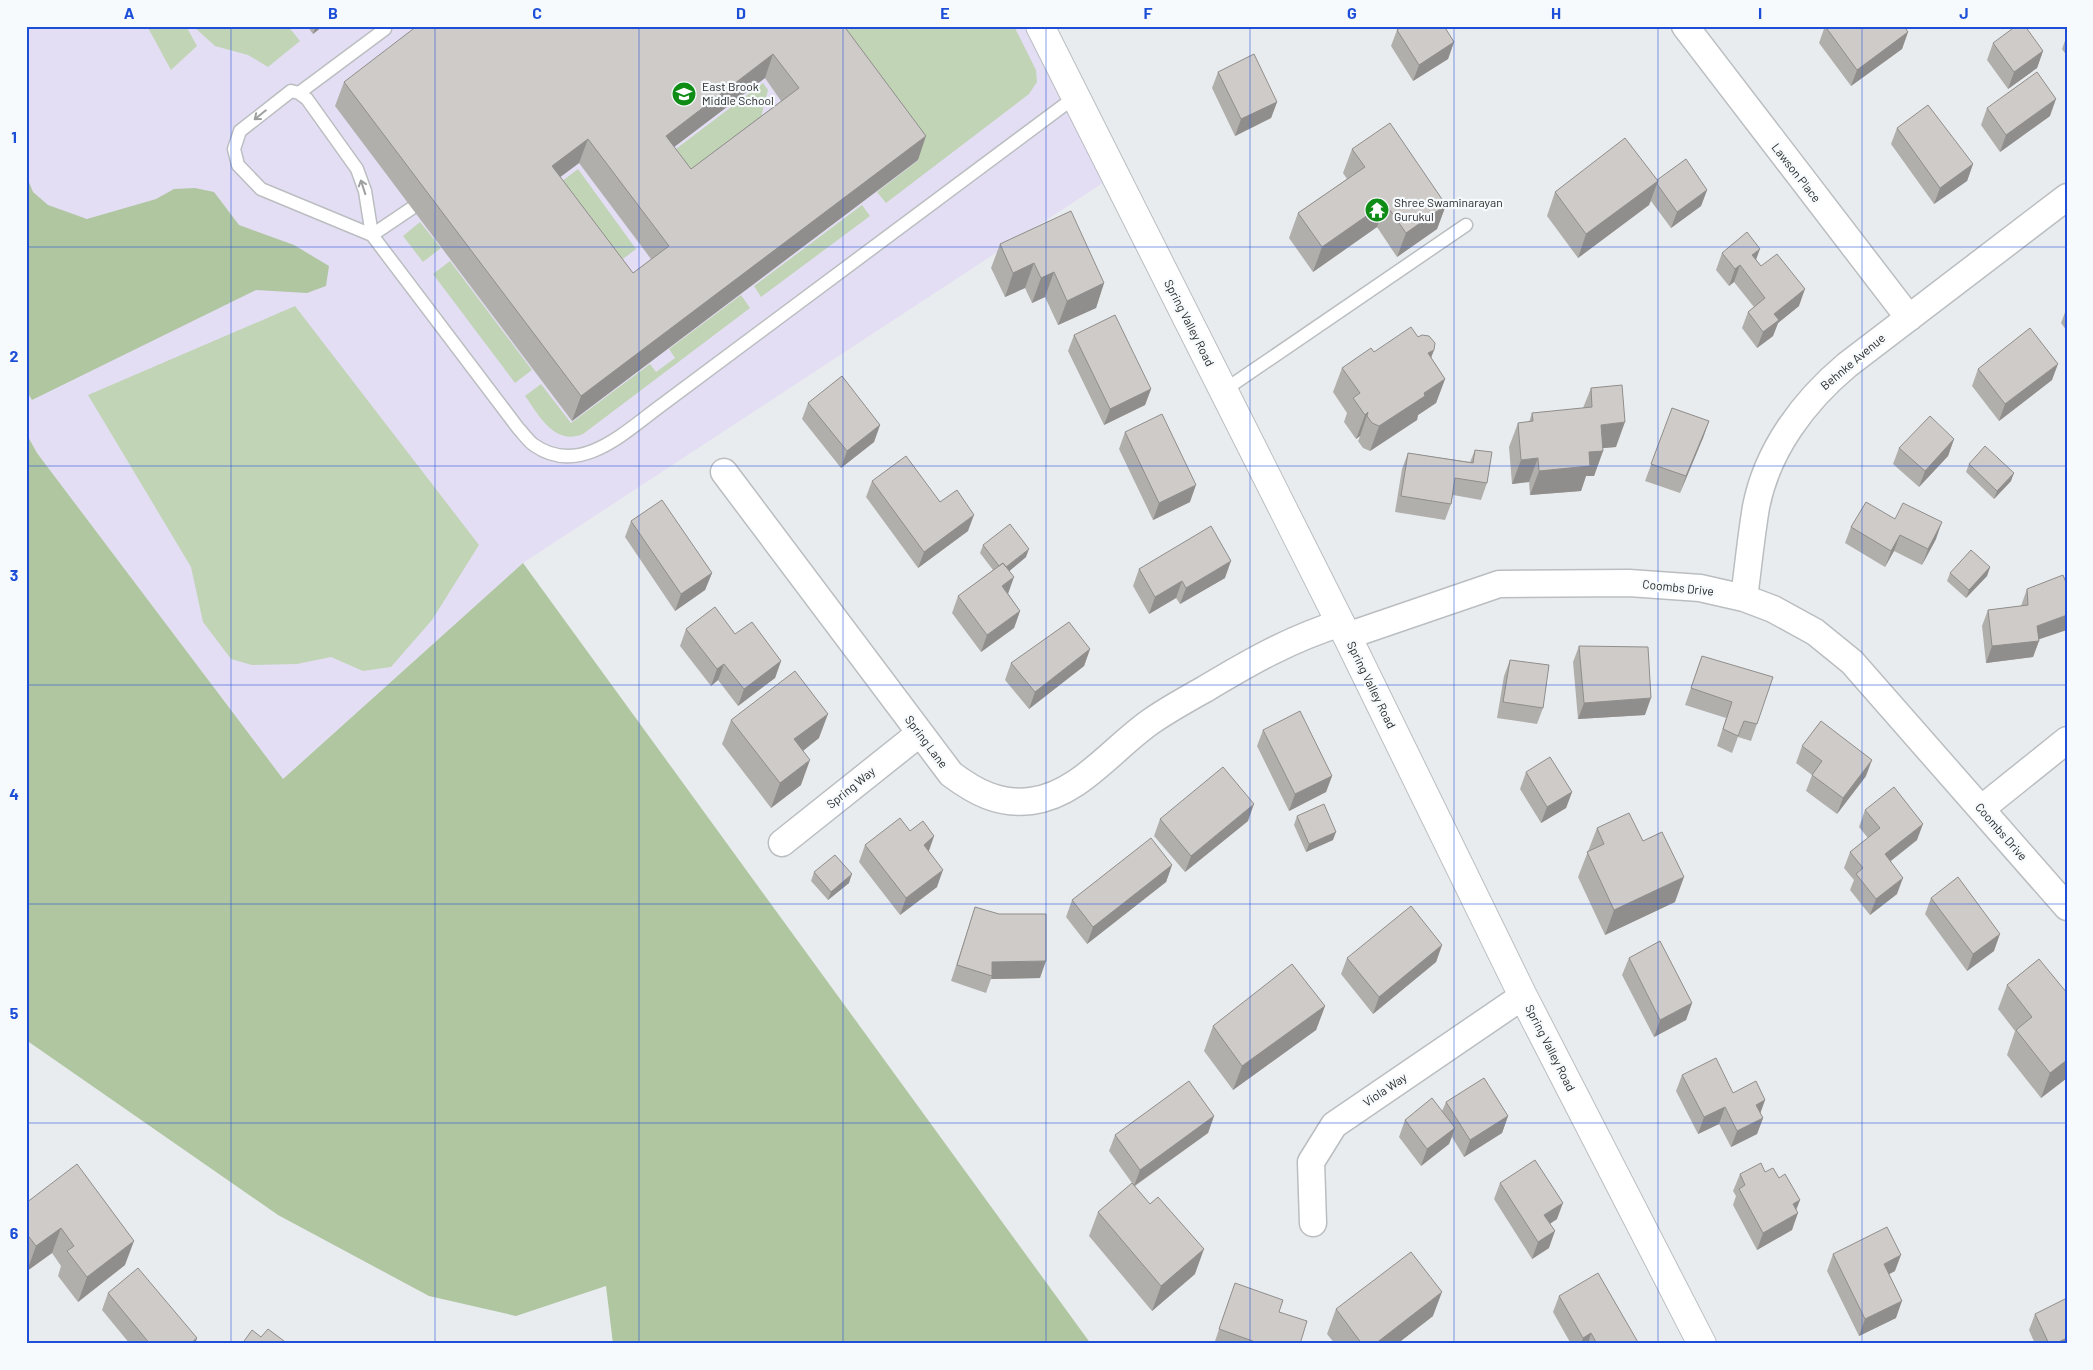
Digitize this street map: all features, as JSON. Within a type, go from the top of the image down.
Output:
[{"type":"street","name":"Spring Valley Road","points":[[1040,26],[1344,630],[1694,1340]]},
{"type":"street","name":"Lawson Place","points":[[1685,26],[1909,318]]},
{"type":"street","name":"Behnke Avenue","points":[[1744,598],[1756,505],[1772,458],[1793,421],[1826,383],[2067,197]]},
{"type":"street","name":"Spring Lane","points":[[724,472],[950,774],[975,792],[1002,801],[1031,801],[1053,795],[1076,783],[1152,720],[1244,666],[1300,636],[1344,630]]},
{"type":"street","name":"Coombs Drive","points":[[1344,630],[1498,584],[1629,583],[1700,588],[1744,598],[1773,609],[1815,632],[1852,662],[2067,907]]},
{"type":"street","name":"Spring Way","points":[[782,843],[920,733]]},
{"type":"street","points":[[1981,809],[2067,740]]},
{"type":"street","name":"Viola Way","points":[[1313,1223],[1311,1162],[1334,1125],[1523,996]]},
{"type":"lane","points":[[299,93],[385,29]]},
{"type":"lane","points":[[372,235],[261,189],[238,164],[234,149],[240,131],[291,91],[299,93],[307,99],[357,170],[365,191],[372,235],[533,444],[554,455],[594,453],[660,407],[1075,96]]},
{"type":"lane","points":[[372,235],[412,208]]},
{"type":"lane","points":[[1223,391],[1466,225]]},
{"type":"shaded area","points":[[26,26],[1040,26],[1115,175],[523,563],[283,779],[37,453],[26,433]]},
{"type":"green space","points":[[147,26],[186,26],[197,46],[171,70]]},
{"type":"green space","points":[[193,26],[288,26],[300,41],[268,67],[248,55],[215,46]]},
{"type":"green space","points":[[825,26],[1014,26],[1036,70],[1037,82],[1029,94],[886,203],[877,192],[919,160],[821,29]]},
{"type":"green space","points":[[763,83],[768,90],[760,121],[683,190],[660,161]]},
{"type":"green space","points":[[578,169],[636,249],[611,268],[549,191]]},
{"type":"green space","points":[[26,175],[33,192],[48,205],[87,219],[156,199],[174,189],[195,188],[214,192],[239,225],[294,245],[329,266],[326,286],[307,293],[256,290],[32,400],[26,390]]},
{"type":"green space","points":[[862,205],[870,216],[761,297],[754,286]]},
{"type":"green space","points":[[420,222],[441,248],[423,262],[403,236]]},
{"type":"green space","points":[[450,261],[532,370],[515,383],[433,274]]},
{"type":"green space","points":[[741,295],[750,308],[583,434],[573,437],[564,436],[548,427],[525,396],[541,384],[571,423],[650,364],[656,372],[675,358],[669,349]]},
{"type":"green space","points":[[295,306],[479,545],[432,620],[391,667],[363,671],[331,657],[297,664],[252,665],[231,659],[203,622],[191,567],[88,395]]},
{"type":"green space","points":[[26,433],[37,453],[283,779],[523,563],[1091,1344],[613,1344],[606,1286],[516,1316],[429,1296],[278,1215],[26,1040]]},
{"type":"building","points":[[417,26],[844,26],[926,136],[581,396],[344,82]],"holes":[[[773,54],[799,88],[691,169],[666,136]],[[588,139],[669,246],[633,273],[552,166]]]},
{"type":"building","points":[[1403,26],[1444,26],[1454,42],[1419,65],[1397,30]]},
{"type":"building","points":[[1825,26],[1904,26],[1908,32],[1857,70]]},
{"type":"building","points":[[2016,26],[2025,26],[2043,51],[2014,72],[1993,43]]},
{"type":"building","points":[[1254,54],[1277,102],[1241,119],[1218,72]]},
{"type":"building","points":[[2037,72],[2056,99],[2006,135],[1987,108]]},
{"type":"building","points":[[1928,105],[1973,164],[1940,188],[1897,128]]},
{"type":"building","points":[[1390,123],[1446,205],[1406,233],[1385,203],[1322,247],[1298,213],[1365,167],[1352,149]]},
{"type":"building","points":[[1625,138],[1658,181],[1586,234],[1555,192]]},
{"type":"building","points":[[1686,159],[1707,190],[1677,212],[1657,184],[1657,180]]},
{"type":"building","points":[[1071,211],[1104,283],[1067,301],[1054,272],[1041,278],[1034,263],[1013,273],[1000,244]]},
{"type":"building","points":[[1747,232],[1760,249],[1752,255],[1761,266],[1777,254],[1805,289],[1774,314],[1779,320],[1763,332],[1748,312],[1765,298],[1740,265],[1735,269],[1722,253]]},
{"type":"building","points":[[1115,315],[1151,389],[1110,409],[1074,335]]},
{"type":"building","points":[[1411,327],[1418,337],[1422,335],[1429,336],[1435,343],[1434,350],[1428,353],[1445,379],[1424,393],[1425,396],[1379,426],[1372,423],[1367,416],[1368,412],[1365,415],[1353,398],[1360,393],[1342,368],[1371,348],[1374,352]]},
{"type":"building","points":[[2030,328],[2058,364],[2005,404],[1978,369]]},
{"type":"building","points":[[842,376],[880,425],[847,451],[808,403]]},
{"type":"building","points":[[1622,385],[1625,422],[1601,425],[1603,451],[1589,452],[1590,466],[1539,471],[1538,458],[1521,460],[1518,423],[1533,421],[1532,413],[1592,407],[1591,388]]},
{"type":"building","points":[[1672,408],[1709,421],[1686,476],[1651,464]]},
{"type":"building","points":[[1162,414],[1196,485],[1159,503],[1125,432]]},
{"type":"building","points":[[1930,416],[1954,439],[1925,471],[1899,448]]},
{"type":"building","points":[[1985,446],[2014,473],[1997,491],[1969,464]]},
{"type":"building","points":[[1475,450],[1492,452],[1487,483],[1455,478],[1451,504],[1401,496],[1408,453],[1473,463]]},
{"type":"building","points":[[906,456],[940,502],[957,490],[974,515],[924,552],[872,481]]},
{"type":"building","points":[[662,500],[712,573],[681,594],[631,521]]},
{"type":"building","points":[[1866,502],[1895,519],[1903,503],[1942,522],[1928,549],[1900,535],[1891,551],[1851,527]]},
{"type":"building","points":[[1010,524],[1029,549],[1006,567],[1003,563],[999,566],[983,545]]},
{"type":"building","points":[[1211,526],[1231,561],[1186,588],[1182,581],[1155,597],[1139,569]]},
{"type":"building","points":[[1971,550],[1990,567],[1969,590],[1950,573]]},
{"type":"building","points":[[1003,563],[1014,577],[1002,586],[1020,611],[987,635],[958,596]]},
{"type":"building","points":[[2063,575],[2067,585],[2067,615],[2037,626],[2039,641],[1992,646],[1988,610],[2028,605],[2027,589]]},
{"type":"building","points":[[715,607],[735,634],[752,622],[781,661],[744,689],[724,664],[717,669],[686,629]]},
{"type":"building","points":[[1069,622],[1090,649],[1035,692],[1011,663]]},
{"type":"building","points":[[1579,646],[1648,647],[1651,698],[1584,703]]},
{"type":"building","points":[[1702,656],[1773,677],[1757,724],[1744,721],[1738,736],[1723,729],[1732,702],[1691,688]]},
{"type":"building","points":[[1510,660],[1549,665],[1543,708],[1503,702]]},
{"type":"building","points":[[795,671],[828,714],[794,739],[810,760],[780,783],[731,720]]},
{"type":"building","points":[[1300,711],[1332,776],[1295,794],[1263,730]]},
{"type":"building","points":[[1821,721],[1872,760],[1843,798],[1812,775],[1822,761],[1802,746]]},
{"type":"building","points":[[1550,757],[1572,792],[1547,807],[1526,772]]},
{"type":"building","points":[[1223,767],[1254,804],[1191,856],[1160,819]]},
{"type":"building","points":[[1894,787],[1923,824],[1885,854],[1903,878],[1876,899],[1856,874],[1863,868],[1850,852],[1880,828],[1865,810]]},
{"type":"building","points":[[1324,804],[1336,832],[1309,844],[1297,816]]},
{"type":"building","points":[[1629,813],[1643,841],[1662,832],[1684,877],[1614,910],[1587,852],[1604,844],[1597,828]]},
{"type":"building","points":[[900,818],[910,831],[923,821],[934,836],[924,845],[943,870],[906,898],[865,845]]},
{"type":"building","points":[[1151,838],[1172,865],[1093,927],[1072,900]]},
{"type":"building","points":[[835,855],[852,874],[831,892],[814,872]]},
{"type":"building","points":[[1958,877],[2000,934],[1973,954],[1931,898]]},
{"type":"building","points":[[1411,906],[1442,945],[1379,997],[1347,958]]},
{"type":"building","points":[[975,907],[999,914],[1046,914],[1046,961],[992,962],[992,976],[957,965]]},
{"type":"building","points":[[1660,941],[1692,1003],[1660,1020],[1629,958]]},
{"type":"building","points":[[2039,959],[2067,993],[2067,1060],[2050,1073],[2016,1030],[2032,1017],[2007,985]]},
{"type":"building","points":[[1292,964],[1325,1006],[1242,1066],[1213,1026]]},
{"type":"building","points":[[1716,1058],[1733,1093],[1756,1081],[1765,1100],[1756,1105],[1763,1118],[1737,1131],[1725,1107],[1704,1117],[1682,1075]]},
{"type":"building","points":[[1484,1078],[1508,1116],[1470,1140],[1446,1102]]},
{"type":"building","points":[[1189,1081],[1214,1116],[1140,1170],[1115,1135]]},
{"type":"building","points":[[1432,1098],[1455,1128],[1427,1149],[1405,1120]]},
{"type":"building","points":[[1535,1160],[1563,1203],[1544,1215],[1555,1231],[1538,1242],[1500,1183]]},
{"type":"building","points":[[1761,1163],[1765,1172],[1773,1168],[1779,1178],[1785,1174],[1800,1200],[1793,1204],[1798,1213],[1763,1233],[1739,1189],[1745,1185],[1740,1174]]},
{"type":"building","points":[[77,1164],[134,1241],[87,1277],[67,1251],[74,1246],[61,1228],[36,1246],[26,1233],[26,1203]]},
{"type":"building","points":[[1132,1183],[1150,1204],[1158,1197],[1204,1249],[1161,1286],[1098,1212]]},
{"type":"building","points":[[1887,1227],[1901,1255],[1884,1264],[1902,1301],[1865,1319],[1833,1254]]},
{"type":"building","points":[[1411,1252],[1442,1292],[1375,1344],[1362,1344],[1336,1309]]},
{"type":"building","points":[[138,1268],[197,1338],[190,1344],[150,1344],[108,1293]]},
{"type":"building","points":[[1598,1273],[1639,1344],[1597,1344],[1591,1333],[1583,1338],[1559,1296]]},
{"type":"building","points":[[1235,1283],[1283,1300],[1279,1312],[1307,1321],[1300,1344],[1261,1344],[1219,1329]]},
{"type":"building","points":[[2067,1298],[2067,1338],[2054,1344],[2049,1344],[2035,1314]]},
{"type":"building","points":[[268,1329],[288,1344],[242,1344],[252,1330],[261,1337]]},
{"type":"place","name":"East Brook Middle School","points":[[684,94]]},
{"type":"place","name":"Shree Swaminarayan Gurukul","points":[[1377,210]]}]
